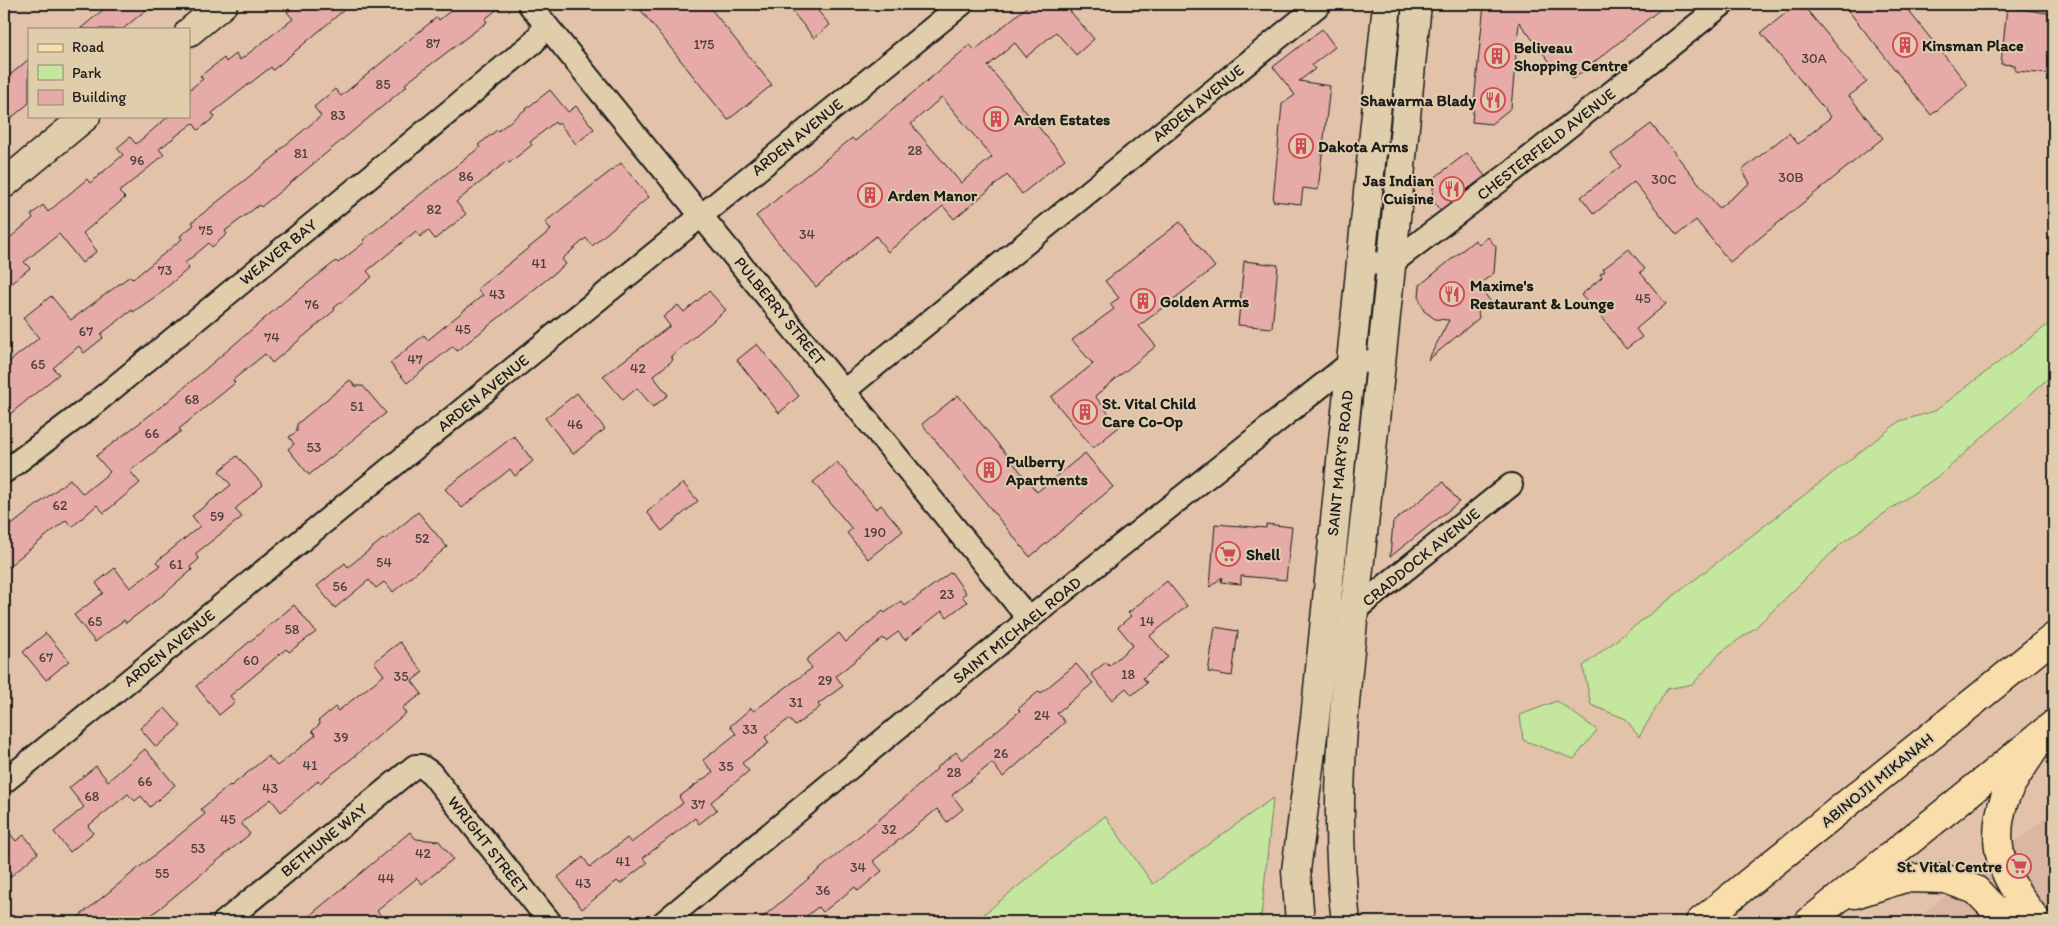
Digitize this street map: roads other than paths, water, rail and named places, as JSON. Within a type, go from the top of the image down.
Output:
[{"type":"main road","points":[[190,31],[223,4]]},
{"type":"main road","name":"SAINT MARY'S ROAD","points":[[1300,922],[1296,871],[1326,610],[1387,4]]},
{"type":"main road","name":"SAINT MARY'S ROAD","points":[[1346,922],[1340,874],[1340,745],[1382,360],[1417,4]]},
{"type":"main road","points":[[4,184],[84,118]]},
{"type":"main road","name":"ABINOJII MIKANAH","points":[[1700,922],[2054,637]]},
{"type":"main road","points":[[1809,922],[2048,729]]},
{"type":"main road","points":[[2038,922],[2023,903],[2002,868],[1997,838],[2006,796],[2048,729]]},
{"type":"main road","points":[[1839,899],[1905,878],[1946,879],[1976,890],[2007,922]]},
{"type":"street","name":"PULBERRY STREET","points":[[529,4],[702,214],[1029,619]]},
{"type":"street","name":"ARDEN AVENUE","points":[[4,782],[962,4]]},
{"type":"street","name":"ARDEN AVENUE","points":[[844,391],[1320,4]]},
{"type":"street","name":"CHESTERFIELD AVENUE","points":[[1392,263],[1514,170],[1724,4]]},
{"type":"street","name":"WEAVER BAY","points":[[4,472],[89,408],[526,49],[546,25]]},
{"type":"street","points":[[1360,264],[1392,263]]},
{"type":"street","points":[[1350,363],[1382,360]]},
{"type":"street","name":"SAINT MICHAEL ROAD","points":[[664,922],[1029,619],[1350,363]]},
{"type":"street","name":"CRADDOCK AVENUE","points":[[1326,610],[1355,610],[1511,485]]},
{"type":"street","name":"BETHUNE WAY","points":[[224,922],[415,766],[427,768]]},
{"type":"street","name":"WRIGHT STREET","points":[[427,768],[550,922]]},
{"type":"place","name":"Kinsman Place","points":[[1905,45]]},
{"type":"place","name":"Beliveau Shopping Centre","points":[[1497,56]]},
{"type":"place","name":"Shawarma Blady","points":[[1493,100]]},
{"type":"place","name":"Arden Estates","points":[[996,119]]},
{"type":"place","name":"Dakota Arms","points":[[1301,146]]},
{"type":"place","name":"Jas Indian Cuisine","points":[[1452,189]]},
{"type":"place","name":"Arden Manor","points":[[870,195]]},
{"type":"place","name":"Maxime's Restaurant & Lounge","points":[[1452,294]]},
{"type":"place","name":"Golden Arms","points":[[1143,301]]},
{"type":"place","name":"St. Vital Child Care Co-Op","points":[[1085,412]]},
{"type":"place","name":"Pulberry Apartments","points":[[989,470]]},
{"type":"place","name":"Shell","points":[[1228,554]]},
{"type":"place","name":"St. Vital Centre","points":[[2019,866]]}]
